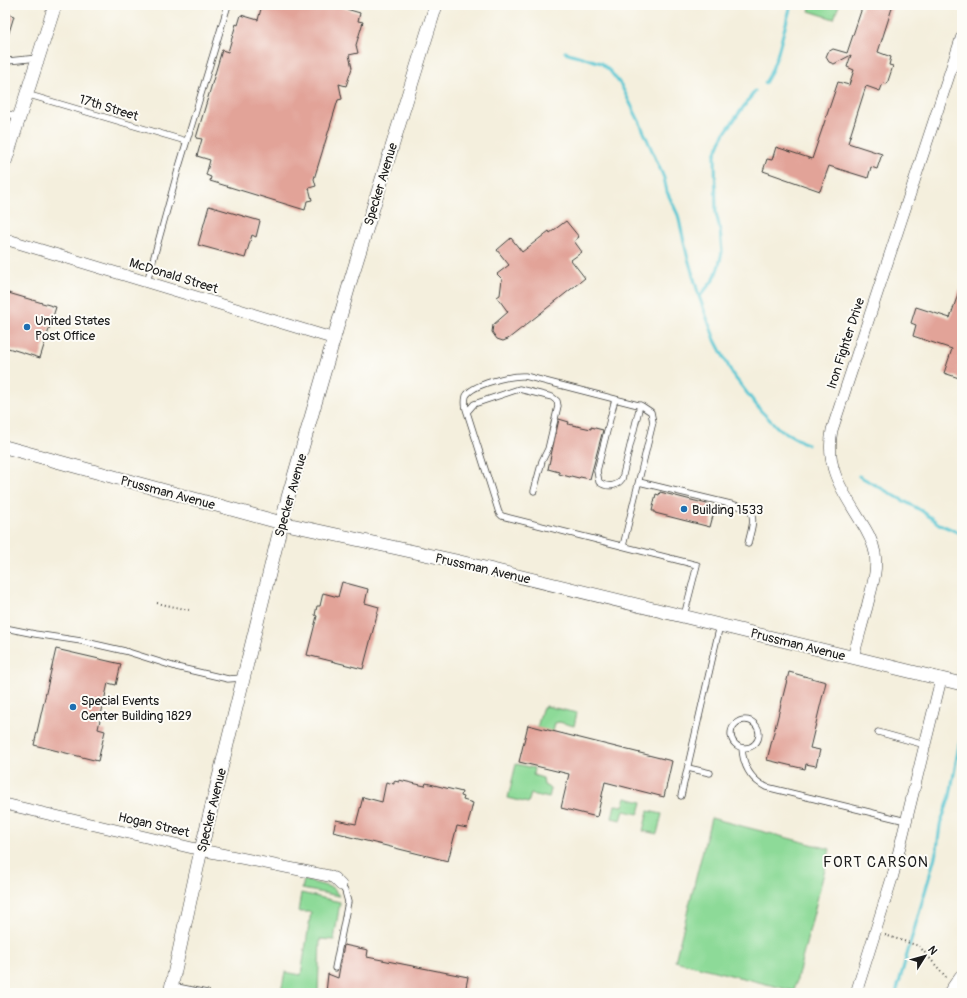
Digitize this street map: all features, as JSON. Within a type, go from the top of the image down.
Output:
[{"type":"street","points":[[5,162],[55,5]]},
{"type":"street","name":"Specker Avenue","points":[[170,989],[201,850],[282,523],[373,207],[436,5]]},
{"type":"street","name":"Iron Fighter Drive","points":[[853,657],[873,582],[876,566],[875,554],[869,535],[834,473],[830,456],[832,430],[962,36]]},
{"type":"street","name":"McDonald Street","points":[[5,239],[335,339]]},
{"type":"street","name":"Prussman Avenue","points":[[5,447],[282,523],[456,561],[962,684]]},
{"type":"street","points":[[856,993],[893,876],[941,678]]},
{"type":"street","name":"Hogan Street","points":[[5,804],[201,850],[329,876],[338,881],[341,885]]},
{"type":"lane","points":[[147,282],[186,141],[228,5]]},
{"type":"lane","points":[[5,69],[8,61],[38,58]]},
{"type":"lane","name":"17th Street","points":[[26,93],[186,141]]},
{"type":"lane","points":[[5,113],[19,117]]},
{"type":"lane","points":[[623,546],[653,422],[650,412],[640,405],[525,376],[513,376],[479,386],[471,391],[466,398],[467,412],[499,513],[502,516],[697,565],[684,616]]},
{"type":"lane","points":[[467,412],[474,404],[519,389],[552,397],[557,400],[558,406],[548,449],[542,461],[534,490]]},
{"type":"lane","points":[[615,399],[597,471],[600,482],[605,486],[614,485],[622,479],[640,405]]},
{"type":"lane","points":[[639,482],[747,508],[751,512],[753,518],[748,544]]},
{"type":"lane","points":[[682,796],[720,625]]},
{"type":"lane","points":[[5,628],[35,634],[81,640],[176,667],[228,679],[244,677]]},
{"type":"lane","points":[[742,748],[748,748],[754,745],[759,737],[758,730],[755,725],[746,720],[737,723],[733,728],[732,734],[734,742],[742,748],[747,770],[755,780],[766,787],[906,821]]},
{"type":"lane","points":[[878,732],[925,744]]},
{"type":"lane","points":[[688,768],[710,772]]},
{"type":"lane","points":[[335,968],[348,902],[345,891],[341,885]]},
{"type":"lane","points":[[170,989],[207,993]]},
{"type":"path","points":[[157,603],[189,610]]},
{"type":"path","points":[[876,932],[919,946],[956,986]]},
{"type":"green space","points":[[811,5],[839,5],[834,19],[809,11]]},
{"type":"green space","points":[[546,706],[577,713],[574,726],[559,722],[555,723],[553,732],[537,728],[542,709]]},
{"type":"green space","points":[[516,764],[534,768],[533,775],[543,778],[544,785],[551,789],[549,798],[531,794],[528,803],[508,798]]},
{"type":"green space","points":[[626,798],[642,802],[639,813],[624,811],[621,820],[612,818],[615,805],[623,806]]},
{"type":"green space","points":[[648,811],[662,814],[657,834],[643,831]]},
{"type":"green space","points":[[711,818],[830,849],[794,991],[675,961]]},
{"type":"green space","points":[[304,880],[333,888],[339,896],[302,889]]},
{"type":"green space","points":[[301,893],[340,902],[334,940],[320,939],[318,992],[281,992],[285,972],[301,975],[311,912],[298,912]]},
{"type":"building","points":[[262,5],[333,5],[360,13],[358,21],[363,22],[356,45],[358,53],[349,55],[352,68],[346,86],[339,84],[342,99],[338,100],[314,179],[316,186],[309,188],[312,200],[307,201],[305,210],[210,181],[211,177],[206,175],[210,160],[197,156],[202,139],[196,138],[222,50],[228,52],[236,24],[238,25],[241,15],[258,20]]},
{"type":"building","points":[[863,5],[893,5],[878,52],[891,57],[889,65],[893,66],[887,84],[883,83],[880,91],[866,86],[848,143],[882,154],[877,169],[871,167],[868,178],[829,166],[820,191],[763,171],[767,159],[772,160],[776,147],[812,159],[838,82],[849,85],[854,70],[847,67],[851,55],[834,64],[829,62],[826,57],[828,52],[833,49],[847,53]]},
{"type":"building","points":[[5,13],[14,16],[7,39],[5,39]]},
{"type":"building","points":[[209,206],[260,221],[256,237],[252,235],[245,258],[198,245]]},
{"type":"building","points":[[566,221],[579,237],[574,241],[582,252],[571,260],[585,278],[508,339],[503,341],[497,339],[492,332],[493,325],[508,312],[497,297],[500,295],[502,279],[497,274],[509,265],[497,250],[511,238],[522,252],[549,231],[550,233]]},
{"type":"building","points":[[960,288],[962,288],[962,379],[944,373],[952,349],[913,336],[916,325],[911,323],[916,307],[950,318]]},
{"type":"building","name":"United States Post Office","points":[[5,292],[56,307],[40,358],[5,347]]},
{"type":"building","points":[[559,419],[569,422],[568,424],[603,430],[590,479],[570,477],[548,469]]},
{"type":"building","name":"Building 1533","points":[[660,492],[711,505],[710,507],[715,508],[710,527],[652,511],[656,494],[659,495]]},
{"type":"building","points":[[342,582],[368,589],[365,603],[379,607],[363,669],[307,655],[317,616],[315,615],[317,606],[320,606],[323,593],[338,597]]},
{"type":"building","name":"Special Events Center Building 1829","points":[[56,649],[121,664],[116,685],[108,683],[98,729],[105,731],[98,761],[34,745]]},
{"type":"building","points":[[789,672],[826,682],[810,748],[820,750],[816,766],[806,764],[805,769],[767,760]]},
{"type":"building","points":[[528,725],[672,761],[664,797],[605,782],[597,817],[561,808],[569,774],[519,762]]},
{"type":"building","points":[[399,780],[425,786],[426,783],[462,792],[461,796],[464,797],[463,800],[473,803],[467,828],[457,826],[448,861],[333,832],[336,820],[356,824],[363,797],[382,802],[386,782],[394,784],[394,781],[399,782]]},
{"type":"building","points":[[344,945],[368,950],[367,957],[468,977],[465,992],[326,993],[328,974],[338,978]]},
{"type":"waterway","points":[[765,83],[777,56],[791,5]]},
{"type":"waterway","points":[[565,52],[601,63],[610,71],[621,85],[640,123],[664,178],[667,192],[678,215],[687,255],[700,299],[715,340],[733,375],[761,411],[778,428],[808,445]]},
{"type":"waterway","points":[[700,296],[714,279],[722,252],[720,229],[716,213],[715,155],[726,131],[755,91]]},
{"type":"waterway","points":[[859,476],[922,511],[939,524],[962,534]]},
{"type":"waterway","points":[[896,993],[937,849],[940,825],[950,796],[962,736]]},
{"type":"place","name":"United States Post Office","points":[[27,327]]},
{"type":"place","name":"Building 1533","points":[[684,509]]},
{"type":"place","name":"Special Events Center Building 1829","points":[[73,707]]},
{"type":"district","name":"FORT CARSON","points":[[876,862]]}]
